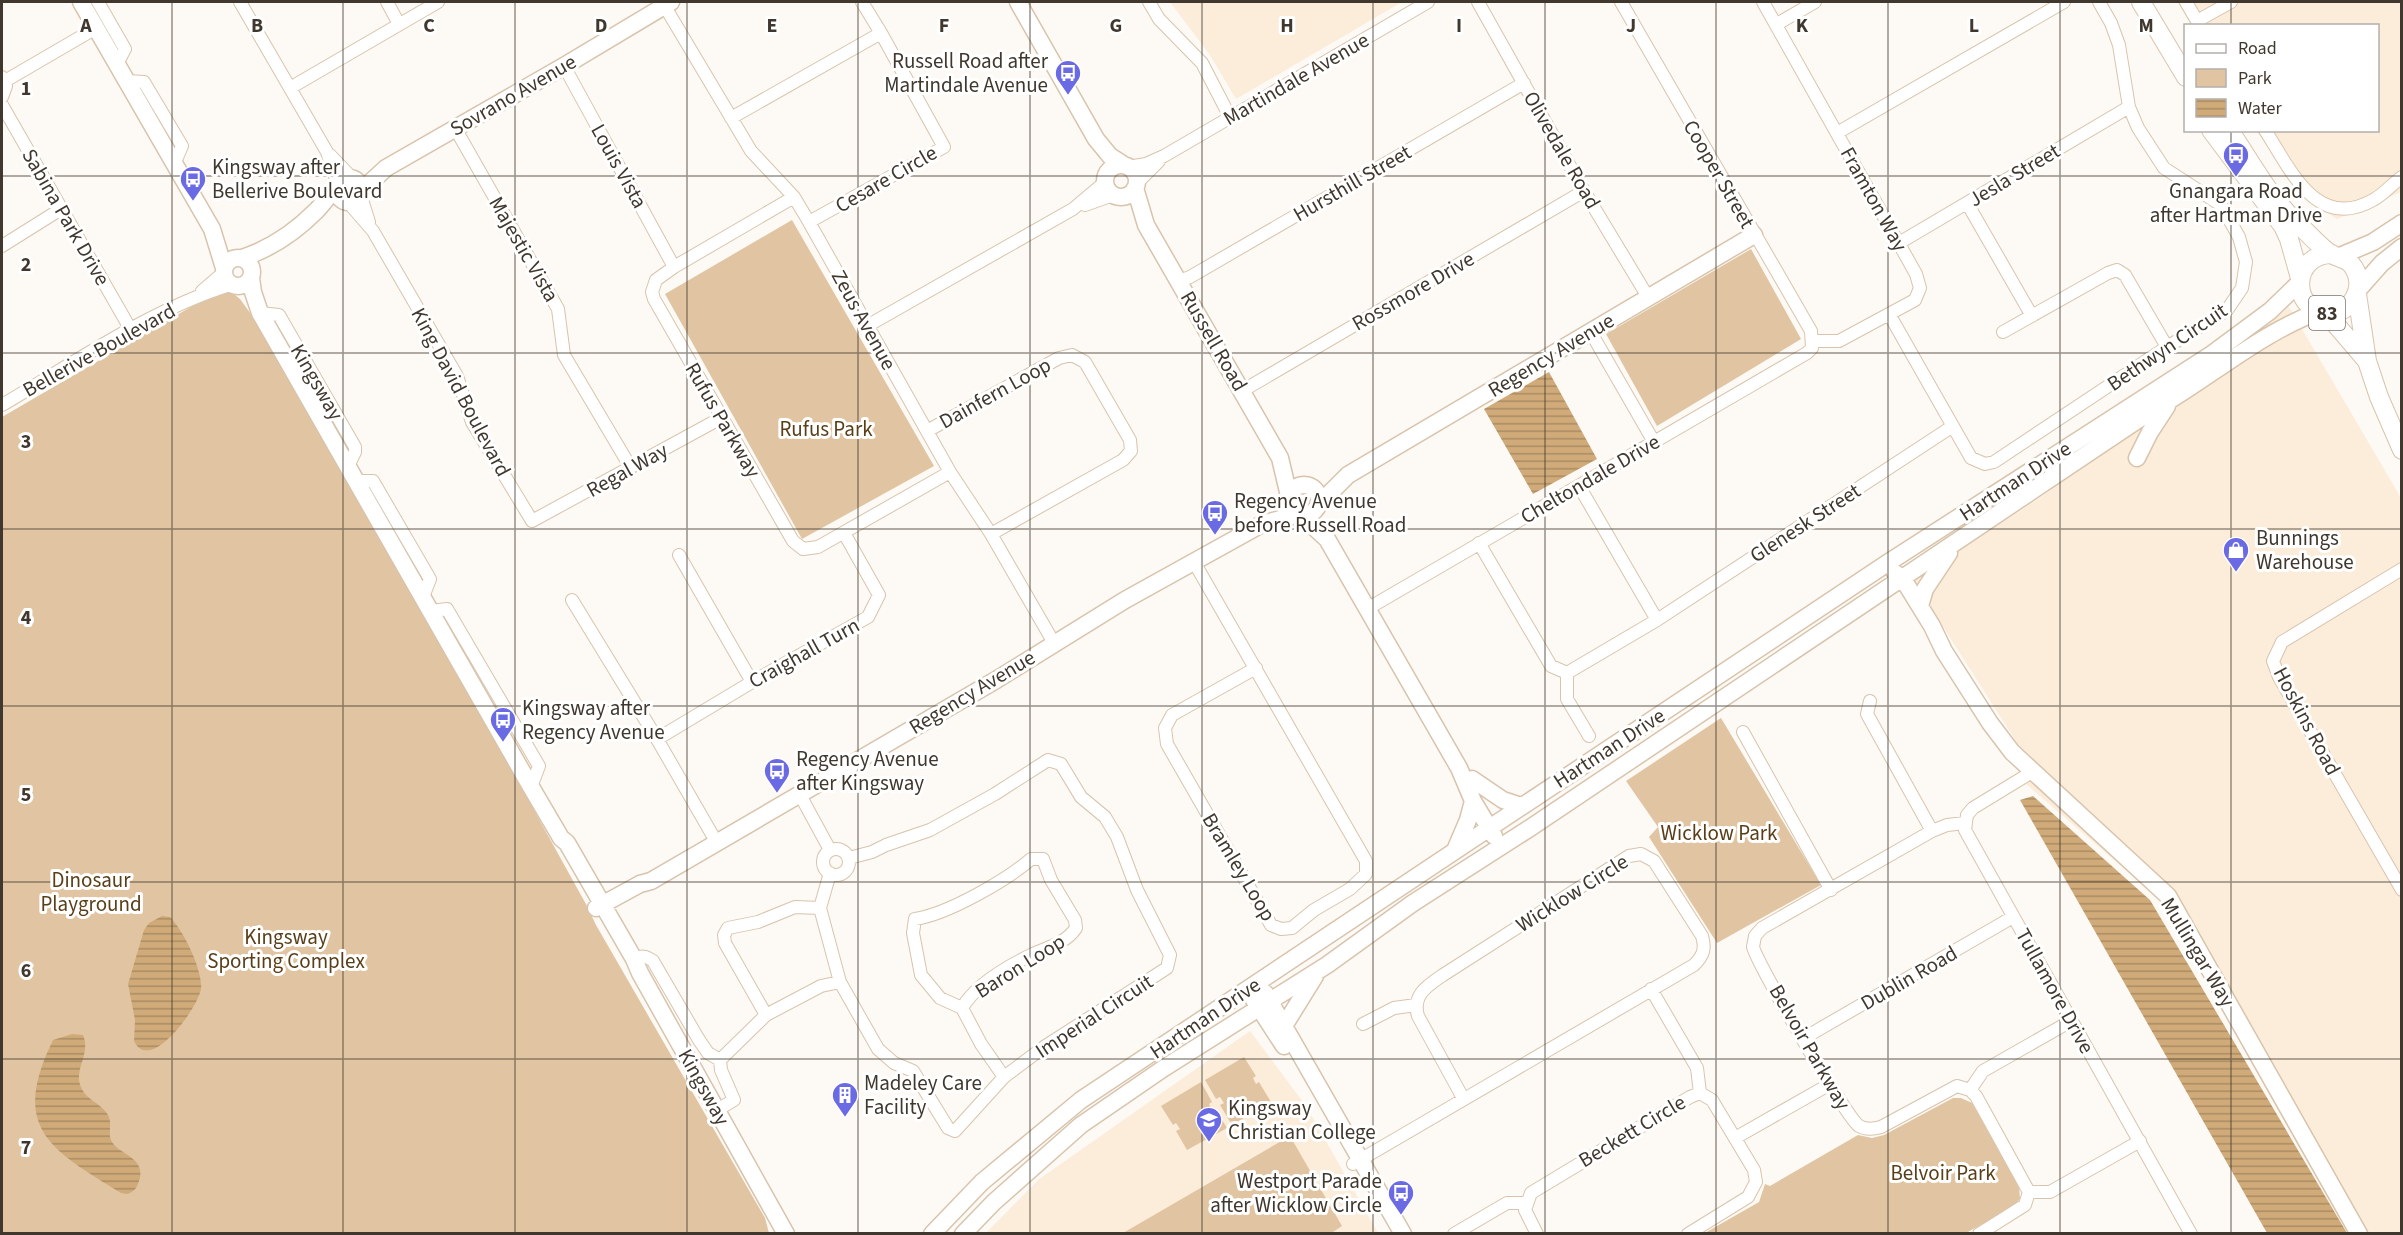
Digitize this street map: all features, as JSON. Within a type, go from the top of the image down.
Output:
[{"type":"main road","name":"Kingsway","points":[[81,2],[212,229],[228,278],[259,311],[531,787],[561,838],[567,843],[601,910],[637,966],[786,1233]]},
{"type":"main road","name":"Russell Road","points":[[1018,2],[1096,139],[1110,156],[1126,166]]},
{"type":"main road","points":[[2141,2],[2184,74]]},
{"type":"main road","name":"Sovrano Avenue","points":[[252,276],[286,237],[318,210],[668,3]]},
{"type":"main road","name":"83","points":[[2212,132],[2283,226],[2289,239],[2306,302],[2323,312],[2367,361]]},
{"type":"main road","name":"83","points":[[2230,132],[2281,205],[2336,255],[2349,262],[2355,270],[2367,361],[2379,397],[2402,450]]},
{"type":"main road","name":"Russell Road","points":[[1096,139],[1110,187],[1146,225],[1280,458],[1307,485]]},
{"type":"main road","points":[[1126,166],[1135,174],[1136,186],[1128,195],[1110,187],[1111,169],[1126,166]]},
{"type":"main road","name":"Russell Road","points":[[1136,186],[1146,225]]},
{"type":"main road","points":[[2336,255],[2373,242],[2402,223]]},
{"type":"main road","name":"Kingsway","points":[[212,229],[251,266],[259,311]]},
{"type":"main road","name":"Regency Avenue","points":[[1318,505],[1347,475],[1754,235]]},
{"type":"main road","name":"Sovrano Avenue","points":[[240,258],[258,253],[286,237]]},
{"type":"main road","points":[[2357,292],[2382,263],[2402,247]]},
{"type":"main road","name":"83","points":[[2300,280],[2304,268],[2311,260],[2321,255],[2336,255]]},
{"type":"main road","points":[[240,258],[231,260],[228,278],[244,285],[252,276]]},
{"type":"main road","name":"Hartman Drive","points":[[932,1233],[982,1182],[1082,1100],[1455,849],[1886,564],[2212,354],[2270,311],[2300,280]]},
{"type":"main road","name":"83","points":[[2323,312],[2336,312],[2344,308],[2352,302],[2357,292]]},
{"type":"main road","name":"Hartman Drive","points":[[963,1233],[994,1202],[1081,1125],[1164,1068],[1319,970],[1413,903],[1899,582],[2145,416],[2286,326],[2323,312]]},
{"type":"main road","points":[[2137,458],[2169,402]]},
{"type":"main road","name":"Russell Road","points":[[1280,458],[1289,497]]},
{"type":"main road","name":"Regency Avenue","points":[[1307,485],[1347,475]]},
{"type":"main road","points":[[1327,539],[1291,508],[1289,497],[1296,488],[1307,485],[1317,493],[1327,539],[1459,768],[1473,801],[1494,824]]},
{"type":"main road","name":"Regency Avenue","points":[[601,910],[644,890],[651,881],[799,793],[996,680],[1125,600],[1262,524],[1289,497]]},
{"type":"main road","points":[[1300,515],[1311,514],[1318,505]]},
{"type":"main road","name":"Regency Avenue","points":[[1262,524],[1300,515]]},
{"type":"main road","points":[[1920,606],[1925,589],[1954,544]]},
{"type":"main road","name":"Mullingar Way","points":[[1886,564],[1920,606],[1944,651],[1990,723],[2012,752],[2168,896],[2360,1233]]},
{"type":"main road","name":"Mullingar Way","points":[[1899,582],[1925,631],[1944,651]]},
{"type":"main road","points":[[1459,768],[1503,800],[1521,806]]},
{"type":"main road","points":[[1472,779],[1505,843]]},
{"type":"main road","points":[[1455,849],[1468,820],[1473,801]]},
{"type":"main road","points":[[1284,1026],[1319,970]]},
{"type":"main road","points":[[1253,986],[1299,1070],[1403,1233]]},
{"type":"main road","points":[[1264,1004],[1284,1026],[1393,1233]]},
{"type":"main road","name":"Kingsway","points":[[768,1201],[778,1233]]},
{"type":"street","points":[[98,2],[125,49],[117,64]]},
{"type":"street","name":"King David Boulevard","points":[[240,2],[457,376],[472,422],[532,521]]},
{"type":"street","points":[[387,2],[399,24]]},
{"type":"street","points":[[290,88],[438,2]]},
{"type":"street","name":"Cesare Circle","points":[[809,222],[944,147],[862,2]]},
{"type":"street","points":[[1149,2],[1159,19],[1202,63],[1230,117]]},
{"type":"street","name":"Martindale Avenue","points":[[1126,166],[1146,164],[1164,156],[1428,2]]},
{"type":"street","name":"Olivedale Road","points":[[1478,2],[1584,191],[1648,297]]},
{"type":"street","name":"Cooper Street","points":[[1621,2],[1811,331],[1812,344]]},
{"type":"street","name":"Framton Way","points":[[1763,2],[1899,243],[1916,274],[1920,288],[1915,300],[1839,342],[1812,344]]},
{"type":"street","points":[[1777,24],[1815,2]]},
{"type":"street","points":[[1837,133],[2064,2]]},
{"type":"street","name":"Bethwyn Circuit","points":[[1889,314],[1971,458],[1985,464],[1994,462],[2227,310],[2242,288],[2246,262],[2239,237],[2221,206],[2164,168],[2138,128],[2129,107],[2119,45],[2111,23],[2099,2]]},
{"type":"street","points":[[2186,2],[2199,23],[2231,2]]},
{"type":"street","name":"Zeus Avenue","points":[[668,3],[751,151],[794,197],[950,472],[991,534],[1054,643]]},
{"type":"street","points":[[2,97],[6,90],[3,79],[96,28]]},
{"type":"street","points":[[731,118],[880,33]]},
{"type":"street","name":"Louis Vista","points":[[564,66],[674,267]]},
{"type":"street","name":"Hursthill Street","points":[[1179,281],[1190,277],[1524,83]]},
{"type":"street","name":"Sabina Park Drive","points":[[2,105],[131,330]]},
{"type":"street","name":"Jesla Street","points":[[1899,243],[2129,107]]},
{"type":"street","name":"Majestic Vista","points":[[455,128],[558,309],[564,355],[632,468]]},
{"type":"street","points":[[2266,132],[2304,189],[2312,198],[2332,209],[2345,210],[2373,201],[2402,177]]},
{"type":"street","name":"Martindale Avenue","points":[[1136,186],[1164,156]]},
{"type":"street","points":[[867,326],[1110,187]]},
{"type":"street","name":"Rossmore Drive","points":[[1242,391],[1584,191]]},
{"type":"street","name":"Rufus Parkway","points":[[794,197],[674,267],[656,280],[652,292],[721,418],[793,542],[803,549],[814,549],[950,472]]},
{"type":"street","points":[[1967,203],[2032,316]]},
{"type":"street","points":[[2,246],[61,209]]},
{"type":"street","points":[[2003,332],[2117,270],[2125,276],[2167,347]]},
{"type":"street","name":"Bellerive Boulevard","points":[[2,405],[131,330],[228,278]]},
{"type":"street","points":[[1590,331],[1654,442]]},
{"type":"street","name":"Cheltondale Drive","points":[[1367,609],[1807,353],[1812,344]]},
{"type":"street","name":"Dainfern Loop","points":[[927,431],[1059,358],[1072,355],[1085,362],[1130,440],[1131,450],[1123,460],[991,534]]},
{"type":"street","name":"Regal Way","points":[[532,521],[721,418]]},
{"type":"street","name":"Glenesk Street","points":[[1567,673],[1657,620],[1953,426]]},
{"type":"street","points":[[1580,486],[1657,620]]},
{"type":"street","name":"Craighall Turn","points":[[657,739],[868,617],[879,595],[844,533]]},
{"type":"street","points":[[1479,543],[1551,666],[1567,673],[1567,699],[1589,736]]},
{"type":"street","points":[[679,555],[752,682]]},
{"type":"street","name":"Bramley Loop","points":[[1194,562],[1256,668],[1366,861],[1366,874],[1350,889],[1314,909],[1292,928],[1281,929],[1271,925],[1167,744],[1165,728],[1172,715],[1256,668]]},
{"type":"street","name":"Hoskins Road","points":[[2402,569],[2282,642],[2273,661],[2285,687],[2402,890]]},
{"type":"street","points":[[572,600],[717,843]]},
{"type":"street","points":[[1870,701],[1867,714],[1932,831]]},
{"type":"street","points":[[1743,732],[1831,890]]},
{"type":"street","name":"Imperial Circuit","points":[[820,908],[840,982],[878,1049],[894,1063],[913,1071],[948,1128],[955,1131],[1004,1077],[1044,1047],[1167,968],[1170,955],[1137,891],[1118,837],[1105,817],[1081,797],[1061,764],[1048,760],[995,794],[930,830],[872,852],[849,858],[844,872],[830,873]]},
{"type":"street","points":[[1965,823],[1967,815],[1973,808],[2032,772]]},
{"type":"street","points":[[799,793],[830,850]]},
{"type":"street","name":"Belvoir Parkway","points":[[1965,823],[1940,827],[1932,831],[1762,928],[1754,942],[1755,953],[1830,1084],[1854,1122],[1860,1127],[1871,1129],[1887,1124],[1957,1086],[1970,1090]]},
{"type":"street","name":"Tullamore Drive","points":[[1965,823],[1968,837],[2191,1233]]},
{"type":"street","points":[[830,850],[843,851],[849,858]]},
{"type":"street","points":[[766,1015],[725,943],[724,935],[728,928],[758,922],[795,907],[820,908],[830,873],[823,861],[830,850]]},
{"type":"street","name":"Wicklow Circle","points":[[1357,1162],[1694,965],[1703,953],[1702,936],[1654,861],[1641,854],[1634,854],[1432,982],[1420,994],[1416,1005]]},
{"type":"street","name":"Baron Loop","points":[[1031,859],[1043,860],[1075,920],[1076,928],[1069,938],[1030,956],[982,985],[967,999],[962,1008],[940,998],[921,975],[913,933],[915,919],[943,911],[1020,869],[1031,859]]},
{"type":"street","name":"Dublin Road","points":[[1804,1038],[2013,917]]},
{"type":"street","points":[[637,966],[639,956],[653,961],[699,1040],[708,1053],[720,1060],[734,1100],[717,1110]]},
{"type":"street","points":[[720,1060],[766,1015],[820,986],[840,982]]},
{"type":"street","points":[[1651,989],[1697,1068],[1700,1094]]},
{"type":"street","points":[[1363,1024],[1394,1008],[1416,1005],[1418,1016],[1463,1098]]},
{"type":"street","points":[[962,1008],[981,1044],[1004,1077]]},
{"type":"street","points":[[1979,1233],[2025,1206],[2029,1192],[1976,1096],[1970,1090],[1983,1071],[2071,1021]]},
{"type":"street","points":[[1735,1138],[1830,1084]]},
{"type":"street","name":"Beckett Circle","points":[[1526,1203],[1537,1187],[1690,1097],[1700,1094],[1712,1100],[1754,1170],[1756,1182],[1755,1188],[1744,1200],[1688,1233]]},
{"type":"street","points":[[2029,1192],[2050,1192],[2140,1141]]},
{"type":"street","points":[[1454,1233],[1507,1203],[1526,1203],[1527,1217],[1537,1233]]},
{"type":"shaded area","points":[[1170,2],[1402,2],[1236,99],[1210,55]]},
{"type":"shaded area","points":[[2177,2],[2401,2],[2401,192],[2337,219],[2307,200],[2257,132],[2379,132],[2379,24],[2190,24]]},
{"type":"shaded area","points":[[2289,307],[2401,498],[2401,1233],[2354,1233],[2163,902],[2026,784],[2033,768],[1914,581],[2044,495]]},
{"type":"shaded area","name":"Kingsway Christian College","points":[[1250,1031],[1306,1106],[1378,1233],[985,1234],[1038,1180]]},
{"type":"green space","name":"Rufus Park","points":[[792,220],[934,466],[802,539],[665,294]]},
{"type":"green space","points":[[1751,249],[1801,339],[1657,426],[1606,334]]},
{"type":"green space","name":"Kingsway Sporting Complex","points":[[225,287],[240,299],[256,321],[488,727],[596,925],[765,1218],[769,1233],[2,1233],[2,417]]},
{"type":"green space","name":"Wicklow Park","points":[[1721,718],[1821,885],[1717,943],[1649,837],[1658,827],[1626,781]]},
{"type":"green space","points":[[1244,1057],[1256,1076],[1253,1078],[1256,1084],[1259,1082],[1271,1102],[1232,1125],[1220,1105],[1224,1103],[1220,1097],[1216,1099],[1205,1080]]},
{"type":"green space","points":[[1201,1082],[1212,1102],[1209,1104],[1212,1110],[1215,1108],[1227,1128],[1187,1150],[1176,1131],[1180,1129],[1176,1123],[1173,1125],[1161,1106]]},
{"type":"green space","name":"Belvoir Park","points":[[1953,1098],[1961,1098],[1972,1103],[2019,1186],[2020,1199],[2011,1208],[1966,1233],[1703,1234],[1759,1202],[1765,1184],[1770,1186],[1858,1135],[1872,1138],[1884,1135]]},
{"type":"green space","points":[[1290,1136],[1342,1226],[1330,1234],[1123,1233]]},
{"type":"water","points":[[1549,372],[1597,459],[1533,494],[1484,409]]},
{"type":"water","points":[[2033,796],[2150,900],[2347,1233],[2267,1233],[2020,800]]},
{"type":"water","points":[[162,916],[170,917],[186,940],[199,972],[201,989],[192,1010],[172,1035],[151,1050],[141,1049],[134,1041],[135,1020],[128,984],[144,930],[149,923]]},
{"type":"water","points":[[72,1034],[83,1035],[85,1041],[85,1052],[79,1074],[81,1087],[87,1096],[101,1106],[108,1115],[112,1142],[132,1158],[139,1167],[138,1183],[135,1189],[127,1194],[121,1193],[74,1163],[44,1133],[37,1115],[35,1095],[41,1070],[53,1040]]},
{"type":"place","name":"Russell Road after Martindale Avenue","points":[[1068,96]]},
{"type":"place","name":"Gnangara Road after Hartman Drive","points":[[2236,178]]},
{"type":"place","name":"Kingsway after Bellerive Boulevard","points":[[193,202]]},
{"type":"place","name":"Regency Avenue before Russell Road","points":[[1215,536]]},
{"type":"place","name":"Bunnings Warehouse","points":[[2236,573]]},
{"type":"place","name":"Kingsway after Regency Avenue","points":[[503,743]]},
{"type":"place","name":"Regency Avenue after Kingsway","points":[[777,794]]},
{"type":"place","name":"Madeley Care Facility","points":[[845,1118]]},
{"type":"place","name":"Kingsway Christian College","points":[[1209,1143]]},
{"type":"place","name":"Westport Parade after Wicklow Circle","points":[[1401,1216]]},
{"type":"park label","name":"Dinosaur Playground","points":[[91,892]]}]
